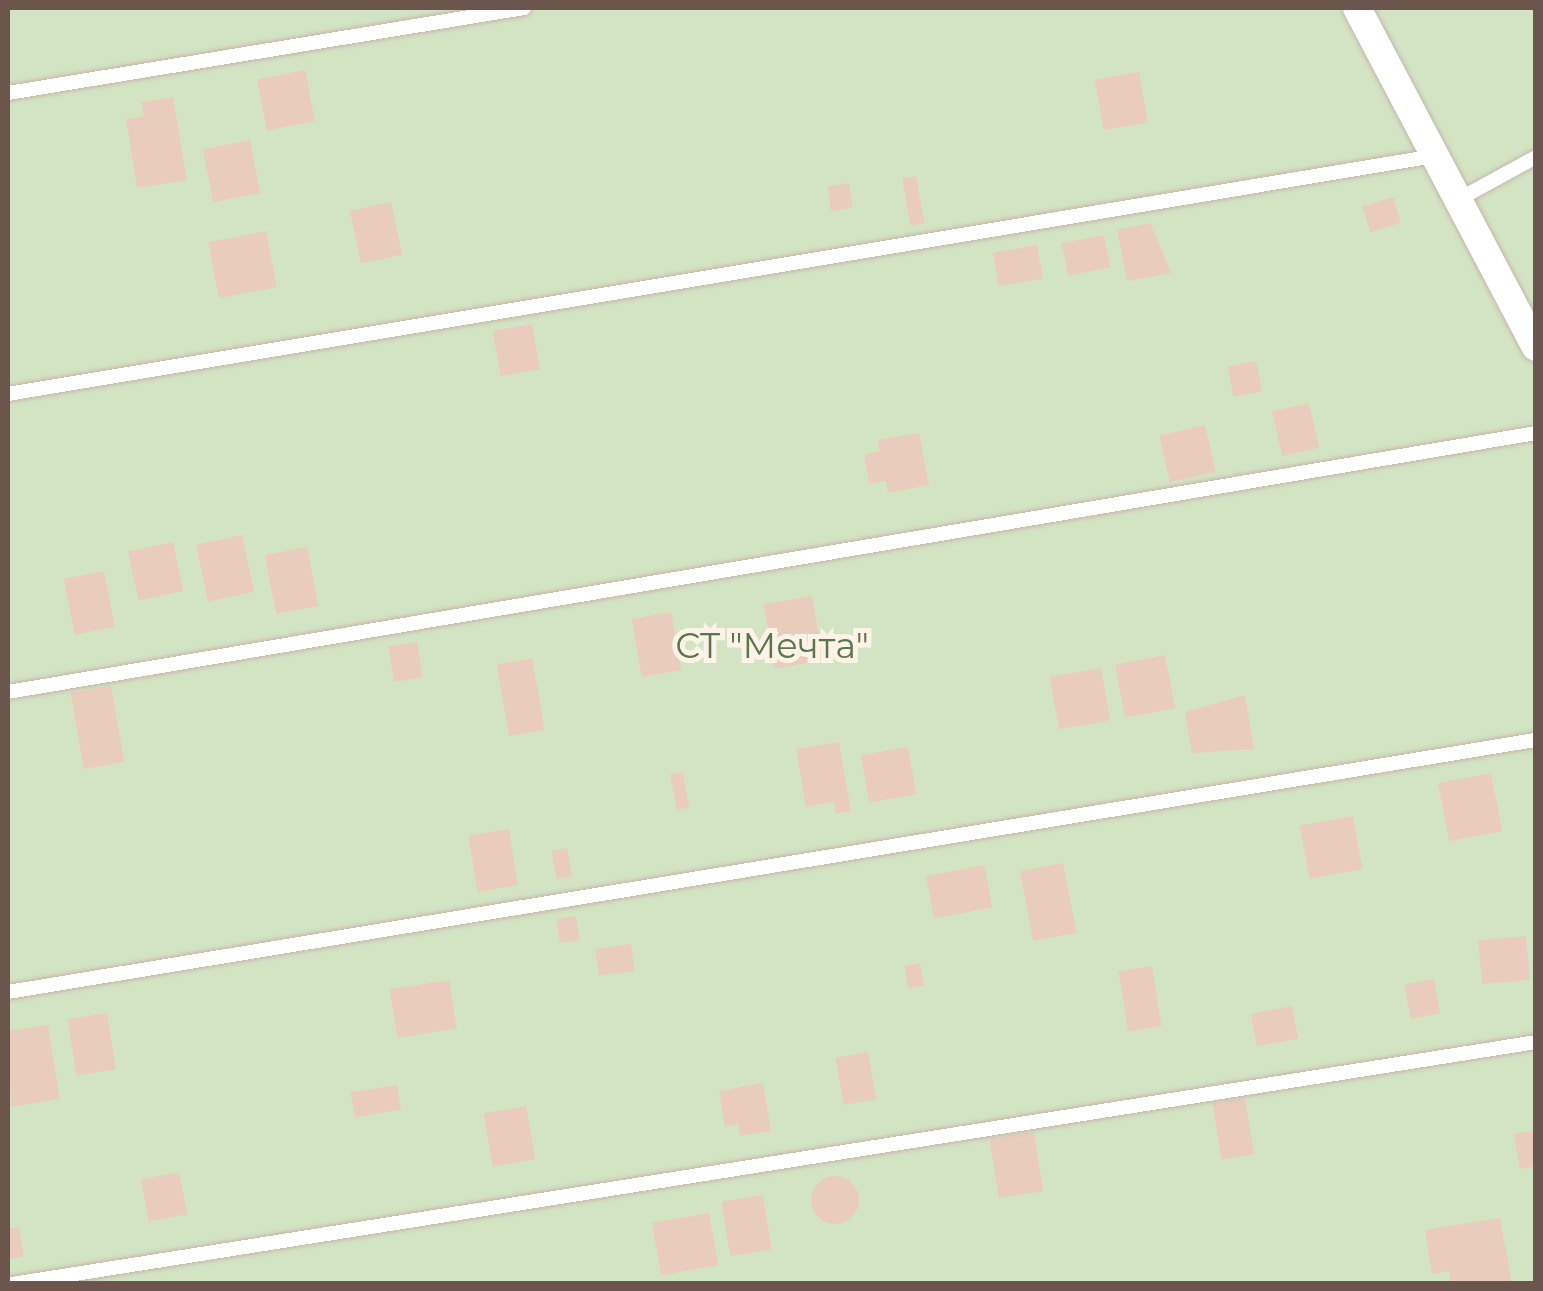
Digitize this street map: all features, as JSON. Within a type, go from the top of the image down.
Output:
[{"type":"street","points":[[1358,8],[1461,198],[1536,348]]},
{"type":"lane","points":[[8,93],[524,8]]},
{"type":"lane","points":[[8,394],[1435,156]]},
{"type":"lane","points":[[1461,198],[1536,158]]},
{"type":"lane","points":[[8,692],[1536,432]]},
{"type":"lane","points":[[8,992],[1536,740]]},
{"type":"lane","points":[[12,1284],[1536,1042]]},
{"type":"green space","name":"СТ \"Мечта\"","points":[[8,8],[1535,8],[1535,1284],[8,1284]]},
{"type":"building","points":[[305,70],[315,121],[267,130],[257,79]]},
{"type":"building","points":[[1139,72],[1148,122],[1104,130],[1095,80]]},
{"type":"building","points":[[173,97],[187,180],[137,188],[126,119],[144,116],[142,102]]},
{"type":"building","points":[[250,140],[260,193],[213,202],[203,149]]},
{"type":"building","points":[[916,176],[924,223],[911,226],[902,178]]},
{"type":"building","points":[[849,183],[853,208],[831,211],[827,186]]},
{"type":"building","points":[[1393,197],[1401,223],[1370,232],[1362,206]]},
{"type":"building","points":[[391,202],[402,255],[361,264],[350,211]]},
{"type":"building","points":[[1150,223],[1171,273],[1127,281],[1117,230]]},
{"type":"building","points":[[266,231],[277,287],[219,298],[208,242]]},
{"type":"building","points":[[1104,235],[1110,267],[1068,276],[1062,243]]},
{"type":"building","points":[[1037,245],[1043,278],[999,286],[993,253]]},
{"type":"building","points":[[532,324],[540,369],[501,376],[493,331]]},
{"type":"building","points":[[1256,361],[1262,391],[1233,397],[1228,367]]},
{"type":"building","points":[[1309,403],[1319,448],[1282,456],[1272,412]]},
{"type":"building","points":[[1205,425],[1216,472],[1170,482],[1159,436]]},
{"type":"building","points":[[919,433],[929,485],[888,493],[886,481],[869,484],[864,455],[880,451],[878,440]]},
{"type":"building","points":[[242,535],[254,592],[208,602],[196,545]]},
{"type":"building","points":[[173,542],[183,591],[138,600],[128,552]]},
{"type":"building","points":[[307,547],[318,606],[276,614],[265,555]]},
{"type":"building","points":[[104,571],[115,627],[75,635],[64,579]]},
{"type":"building","points":[[812,596],[823,660],[775,669],[764,605]]},
{"type":"building","points":[[671,612],[681,670],[642,677],[632,619]]},
{"type":"building","points":[[417,642],[423,678],[394,682],[388,647]]},
{"type":"building","points":[[1165,655],[1175,708],[1125,718],[1115,665]]},
{"type":"building","points":[[532,658],[545,730],[509,736],[497,664]]},
{"type":"building","points":[[1101,668],[1110,720],[1059,729],[1050,677]]},
{"type":"building","points":[[111,686],[124,762],[84,769],[71,693]]},
{"type":"building","points":[[1245,695],[1254,749],[1192,753],[1185,712]]},
{"type":"building","points":[[839,742],[851,811],[836,814],[834,802],[806,807],[796,749]]},
{"type":"building","points":[[908,747],[916,794],[869,803],[861,755]]},
{"type":"building","points":[[683,772],[689,807],[676,810],[670,774]]},
{"type":"building","points":[[1491,773],[1502,831],[1449,841],[1438,783]]},
{"type":"building","points":[[1353,816],[1362,869],[1309,879],[1300,825]]},
{"type":"building","points":[[509,829],[518,885],[477,892],[469,835]]},
{"type":"building","points":[[567,848],[572,877],[556,879],[551,851]]},
{"type":"building","points":[[1063,863],[1077,933],[1033,941],[1020,871]]},
{"type":"building","points":[[984,865],[992,907],[934,918],[926,876]]},
{"type":"building","points":[[576,916],[580,940],[560,943],[556,919]]},
{"type":"building","points":[[1526,936],[1530,980],[1482,984],[1478,940]]},
{"type":"building","points":[[631,944],[635,971],[599,976],[595,949]]},
{"type":"building","points":[[920,963],[924,986],[908,988],[904,966]]},
{"type":"building","points":[[1152,966],[1162,1026],[1128,1032],[1118,971]]},
{"type":"building","points":[[1434,979],[1440,1013],[1411,1019],[1404,984]]},
{"type":"building","points":[[449,980],[457,1028],[397,1038],[390,989]]},
{"type":"building","points":[[1292,1006],[1298,1038],[1257,1046],[1251,1014]]},
{"type":"building","points":[[107,1013],[116,1069],[76,1076],[67,1019]]},
{"type":"building","points":[[48,1025],[60,1099],[11,1107],[8,1031]]},
{"type":"building","points":[[868,1052],[876,1099],[844,1105],[836,1058]]},
{"type":"building","points":[[763,1083],[771,1131],[740,1136],[738,1124],[725,1127],[719,1091]]},
{"type":"building","points":[[397,1085],[401,1110],[354,1117],[351,1092]]},
{"type":"building","points":[[1245,1098],[1254,1154],[1221,1159],[1212,1103]]},
{"type":"building","points":[[526,1106],[535,1159],[493,1167],[484,1113]]},
{"type":"building","points":[[1536,1130],[1536,1166],[1520,1169],[1514,1134]]},
{"type":"building","points":[[1034,1132],[1043,1191],[999,1198],[990,1139]]},
{"type":"building","points":[[179,1172],[187,1214],[149,1222],[141,1179]]},
{"type":"building","points":[[835,1176],[852,1183],[859,1200],[852,1217],[835,1224],[818,1217],[811,1200],[818,1183]]},
{"type":"building","points":[[763,1195],[772,1249],[730,1256],[722,1202]]},
{"type":"building","points":[[709,1213],[718,1265],[661,1275],[652,1223]]},
{"type":"building","points":[[1500,1218],[1512,1284],[1451,1284],[1449,1271],[1432,1274],[1425,1230]]},
{"type":"building","points":[[19,1227],[24,1256],[8,1259],[8,1229]]}]
